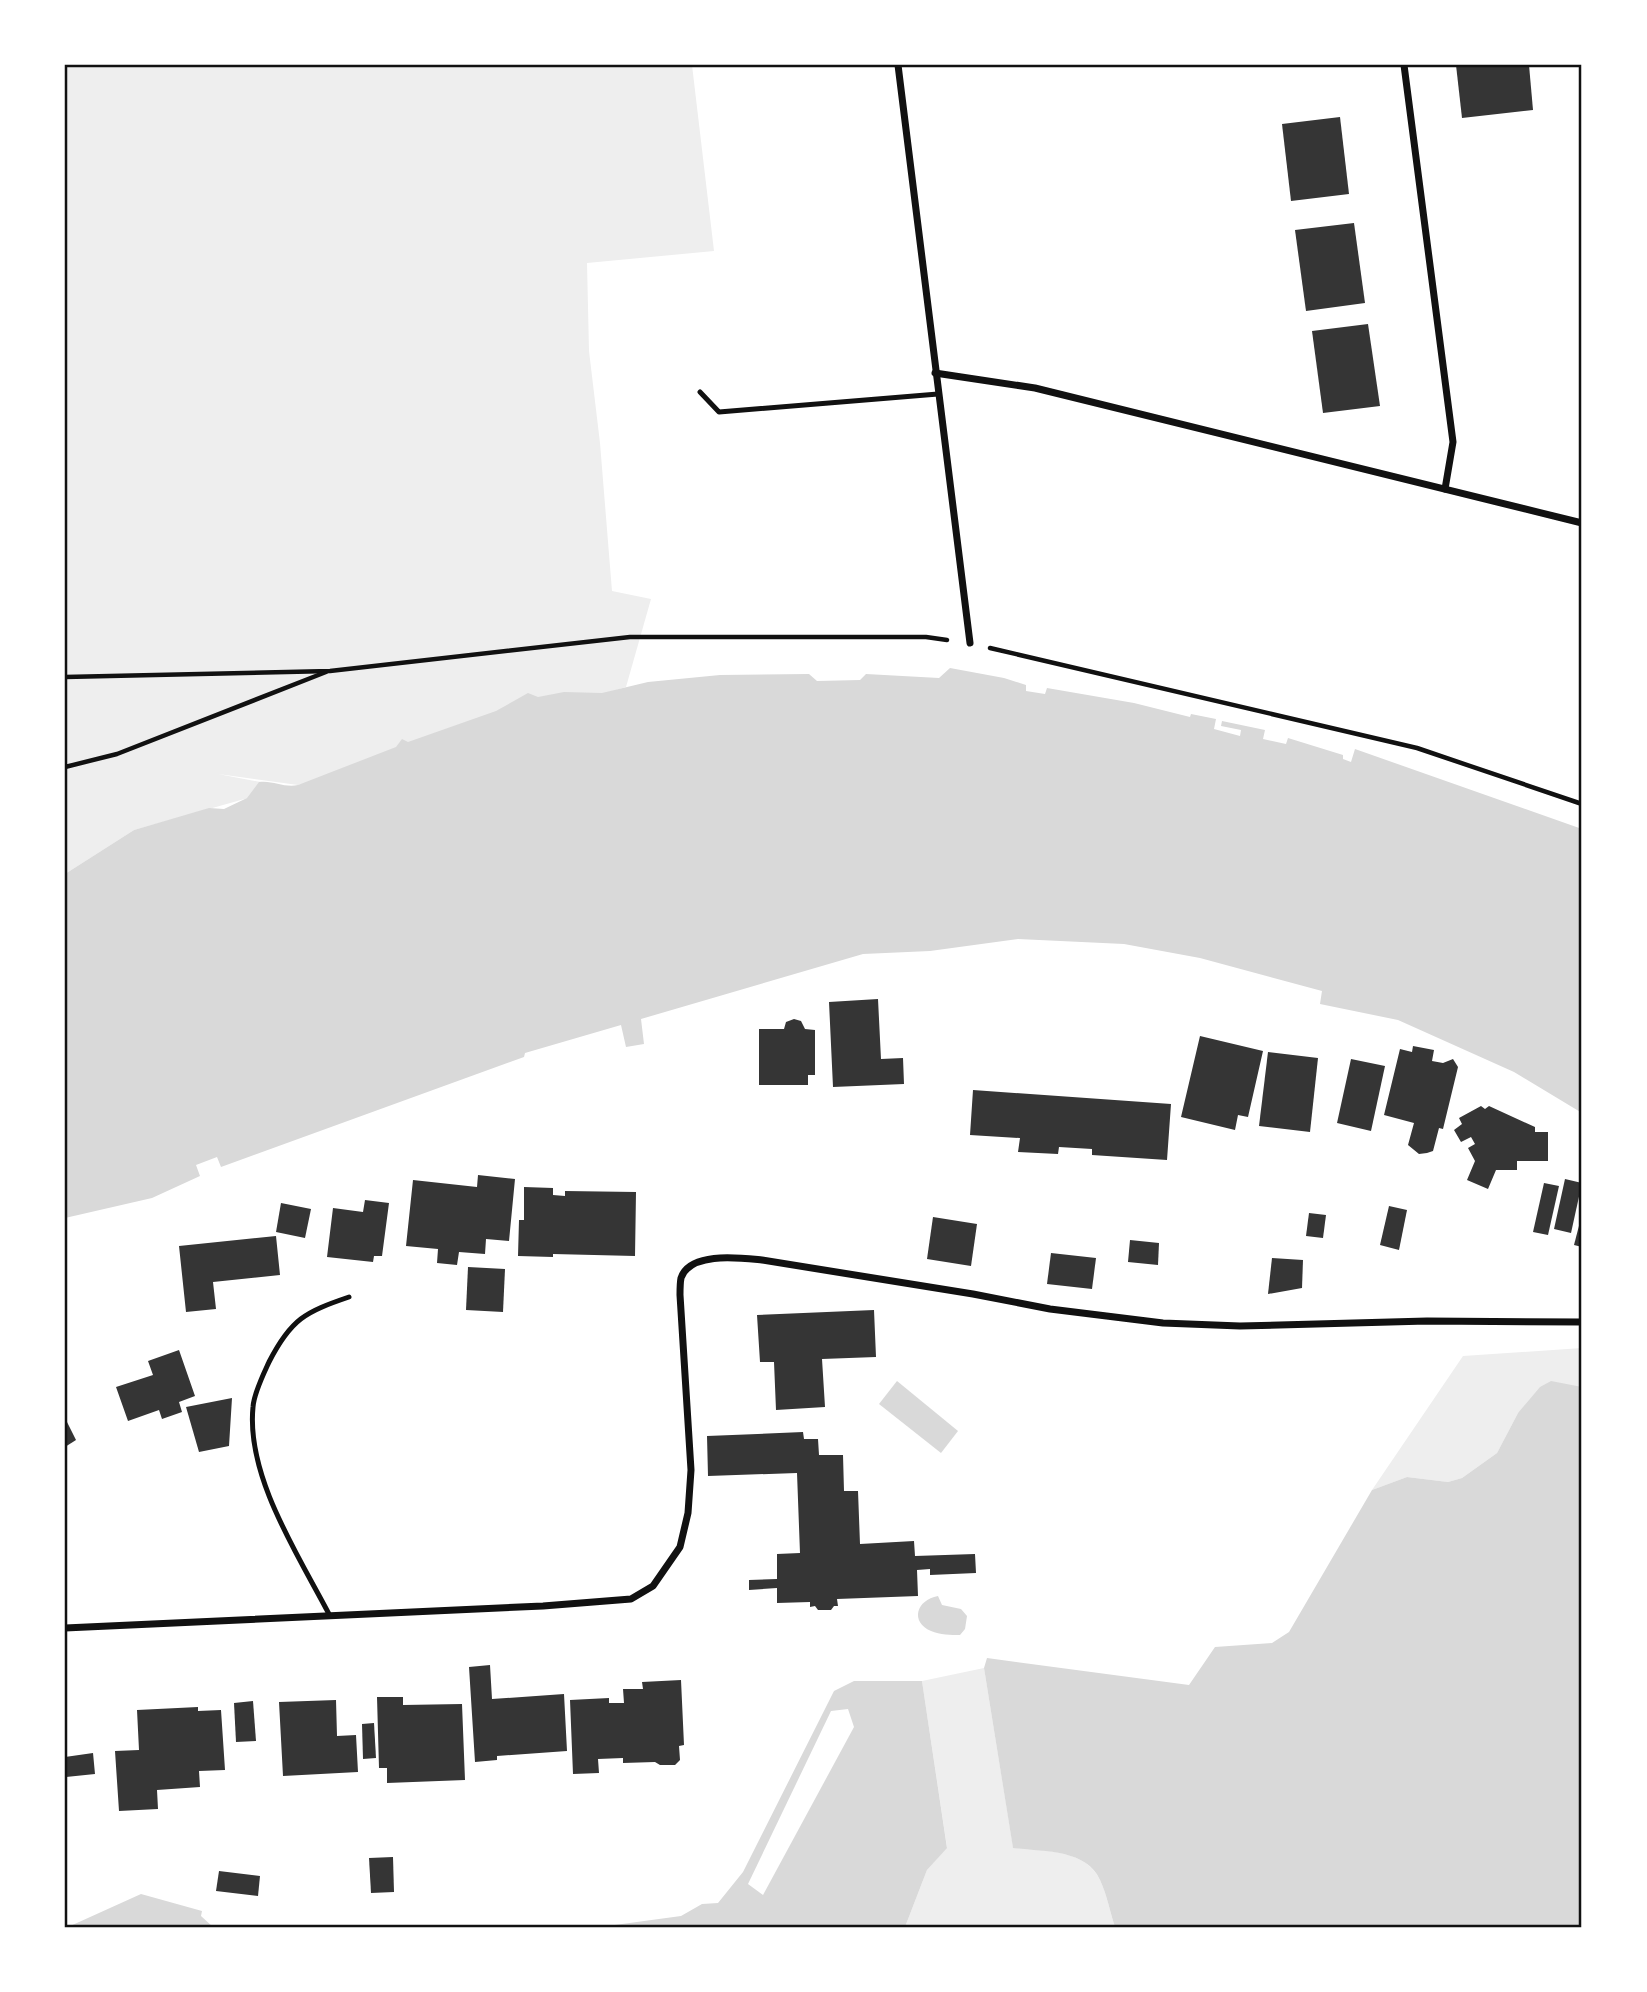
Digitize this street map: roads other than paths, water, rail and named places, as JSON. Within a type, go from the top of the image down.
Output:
[{"type":"street","points":[[898,65],[970,643]]},
{"type":"street","points":[[1405,65],[1453,442],[1445,489]]},
{"type":"street","points":[[935,373],[1035,387],[1582,523]]},
{"type":"street","points":[[65,1628],[543,1606],[631,1599],[653,1586],[680,1547],[688,1513],[691,1470],[681,1277],[692,1265],[711,1259],[729,1257],[762,1260],[1050,1309],[1163,1323],[1240,1326],[1427,1321],[1582,1322]]},
{"type":"lane","points":[[700,392],[719,412],[937,394]]},
{"type":"lane","points":[[330,1616],[265,1489],[256,1449],[253,1406],[265,1371],[283,1336],[311,1310],[349,1297]]}]
